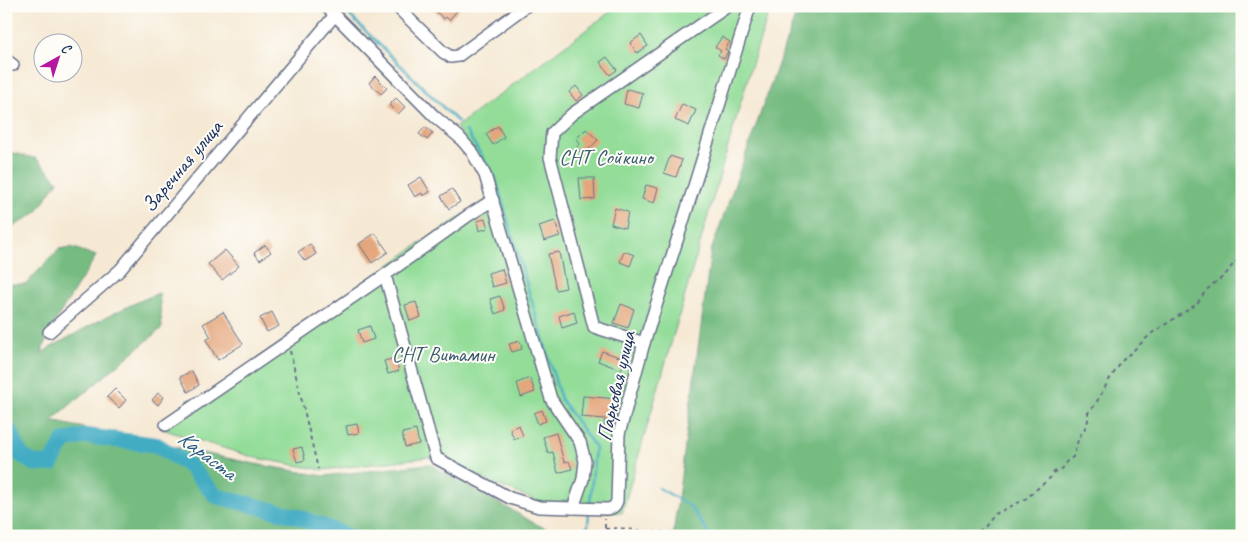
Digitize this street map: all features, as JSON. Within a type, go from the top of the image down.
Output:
[{"type":"street","name":"Парковая улица","points":[[326,6],[434,116],[459,137],[472,152],[485,175],[551,399],[580,442],[585,461],[582,479],[573,508]]},
{"type":"street","points":[[396,6],[443,52],[451,57],[458,56],[526,6]]},
{"type":"street","points":[[644,343],[594,327],[550,158],[552,133],[572,114],[728,6]]},
{"type":"street","name":"Парковая улица","points":[[606,509],[611,509],[618,501],[620,434],[644,343],[750,6]]},
{"type":"street","name":"Заречная улица","points":[[48,332],[120,270],[335,15]]},
{"type":"street","points":[[166,425],[493,200]]},
{"type":"street","points":[[385,275],[436,458],[510,498],[539,507],[606,509]]},
{"type":"path","points":[[972,536],[985,527],[995,514],[1024,500],[1073,457],[1079,437],[1088,421],[1088,413],[1123,360],[1152,333],[1197,304],[1201,296],[1211,285],[1225,275],[1236,261],[1242,258]]},
{"type":"path","points":[[288,342],[318,469]]},
{"type":"path","points":[[605,536],[606,509]]},
{"type":"path","points":[[605,529],[618,528],[670,532],[677,536]]},
{"type":"green space","points":[[618,6],[771,6],[751,67],[622,513],[554,508],[429,457],[323,470],[256,458],[161,429],[409,251],[497,193],[456,127]]},
{"type":"green space","points":[[799,6],[1242,6],[1242,536],[673,536],[711,251]]},
{"type":"green space","points":[[6,151],[37,159],[58,181],[36,213],[6,231]]},
{"type":"green space","points":[[71,247],[96,256],[54,323],[41,353],[114,313],[159,293],[162,328],[51,421],[255,464],[324,476],[429,464],[538,525],[565,536],[6,536],[6,284],[26,284],[59,249]]},
{"type":"building","points":[[430,6],[461,6],[449,20],[446,17],[444,19]]},
{"type":"building","points":[[641,35],[648,46],[637,53],[630,43]]},
{"type":"building","points":[[722,37],[730,42],[725,49],[728,51],[724,59],[718,55],[721,51],[715,47]]},
{"type":"building","points":[[607,57],[617,70],[610,75],[600,62]]},
{"type":"building","points":[[375,76],[387,88],[381,94],[369,83]]},
{"type":"building","points":[[576,86],[583,95],[576,101],[569,92]]},
{"type":"building","points":[[627,89],[643,93],[639,108],[624,104]]},
{"type":"building","points":[[396,98],[405,107],[398,114],[389,105]]},
{"type":"building","points":[[682,104],[696,110],[689,126],[675,120]]},
{"type":"building","points":[[498,126],[504,137],[493,145],[486,134]]},
{"type":"building","points":[[425,127],[433,133],[427,140],[419,134]]},
{"type":"building","points":[[586,129],[598,140],[583,155],[576,148],[580,144],[576,139]]},
{"type":"building","points":[[670,156],[682,160],[676,177],[664,173]]},
{"type":"building","points":[[421,177],[430,192],[423,196],[422,193],[415,197],[408,185]]},
{"type":"building","points":[[579,178],[594,178],[595,199],[581,200]]},
{"type":"building","points":[[646,185],[658,188],[654,203],[642,199]]},
{"type":"building","points":[[452,189],[460,202],[449,209],[441,196]]},
{"type":"building","points":[[615,208],[628,212],[625,228],[611,224]]},
{"type":"building","points":[[485,219],[488,228],[479,231],[477,221]]},
{"type":"building","points":[[555,221],[560,236],[544,241],[539,226]]},
{"type":"building","points":[[375,233],[388,252],[372,263],[359,244]]},
{"type":"building","points":[[310,244],[316,254],[305,261],[298,252]]},
{"type":"building","points":[[265,245],[271,252],[260,260],[254,253]]},
{"type":"building","points":[[225,250],[239,266],[222,280],[208,264]]},
{"type":"building","points":[[624,251],[634,255],[630,266],[620,262]]},
{"type":"building","points":[[559,252],[566,288],[556,290],[548,254]]},
{"type":"building","points":[[502,269],[506,283],[492,287],[488,273]]},
{"type":"building","points":[[500,296],[505,310],[495,314],[490,299]]},
{"type":"building","points":[[416,302],[421,317],[410,321],[405,305]]},
{"type":"building","points":[[621,304],[634,309],[628,328],[614,323]]},
{"type":"building","points":[[574,311],[577,323],[562,328],[559,316]]},
{"type":"building","points":[[223,312],[243,344],[218,360],[206,340],[211,337],[203,324]]},
{"type":"building","points":[[272,312],[279,326],[267,332],[260,318]]},
{"type":"building","points":[[370,326],[374,339],[362,343],[358,330]]},
{"type":"building","points":[[520,341],[522,349],[512,352],[509,344]]},
{"type":"building","points":[[602,351],[625,359],[621,370],[598,361]]},
{"type":"building","points":[[395,358],[399,371],[388,374],[384,361]]},
{"type":"building","points":[[192,371],[199,385],[188,392],[180,377]]},
{"type":"building","points":[[530,378],[535,392],[521,397],[517,383]]},
{"type":"building","points":[[115,389],[126,400],[119,408],[107,397]]},
{"type":"building","points":[[158,393],[164,397],[158,405],[152,400]]},
{"type":"building","points":[[583,396],[618,399],[612,430],[604,429],[605,419],[581,417]]},
{"type":"building","points":[[542,410],[546,421],[538,424],[534,413]]},
{"type":"building","points":[[357,424],[359,433],[348,435],[346,426]]},
{"type":"building","points":[[519,425],[523,436],[514,439],[510,429]]},
{"type":"building","points":[[416,430],[419,444],[405,447],[402,433]]},
{"type":"building","points":[[556,433],[564,462],[569,461],[572,469],[558,473],[553,452],[548,453],[543,437]]},
{"type":"building","points":[[302,447],[305,460],[297,462],[293,449]]},
{"type":"waterway","points":[[340,6],[458,122]]},
{"type":"waterway","points":[[466,131],[495,177],[561,400],[595,447],[590,504]]},
{"type":"waterway","name":"Караста","points":[[6,429],[11,432],[20,454],[33,463],[51,464],[64,441],[86,436],[157,445],[188,465],[216,496],[296,516],[348,536]]},
{"type":"waterway","points":[[659,488],[690,506],[710,536]]},
{"type":"waterway","points":[[587,536],[589,513]]},
{"type":"park label","name":"СНТ Сойкино","points":[[606,157]]},
{"type":"park label","name":"СНТ Витамин","points":[[443,354]]}]
